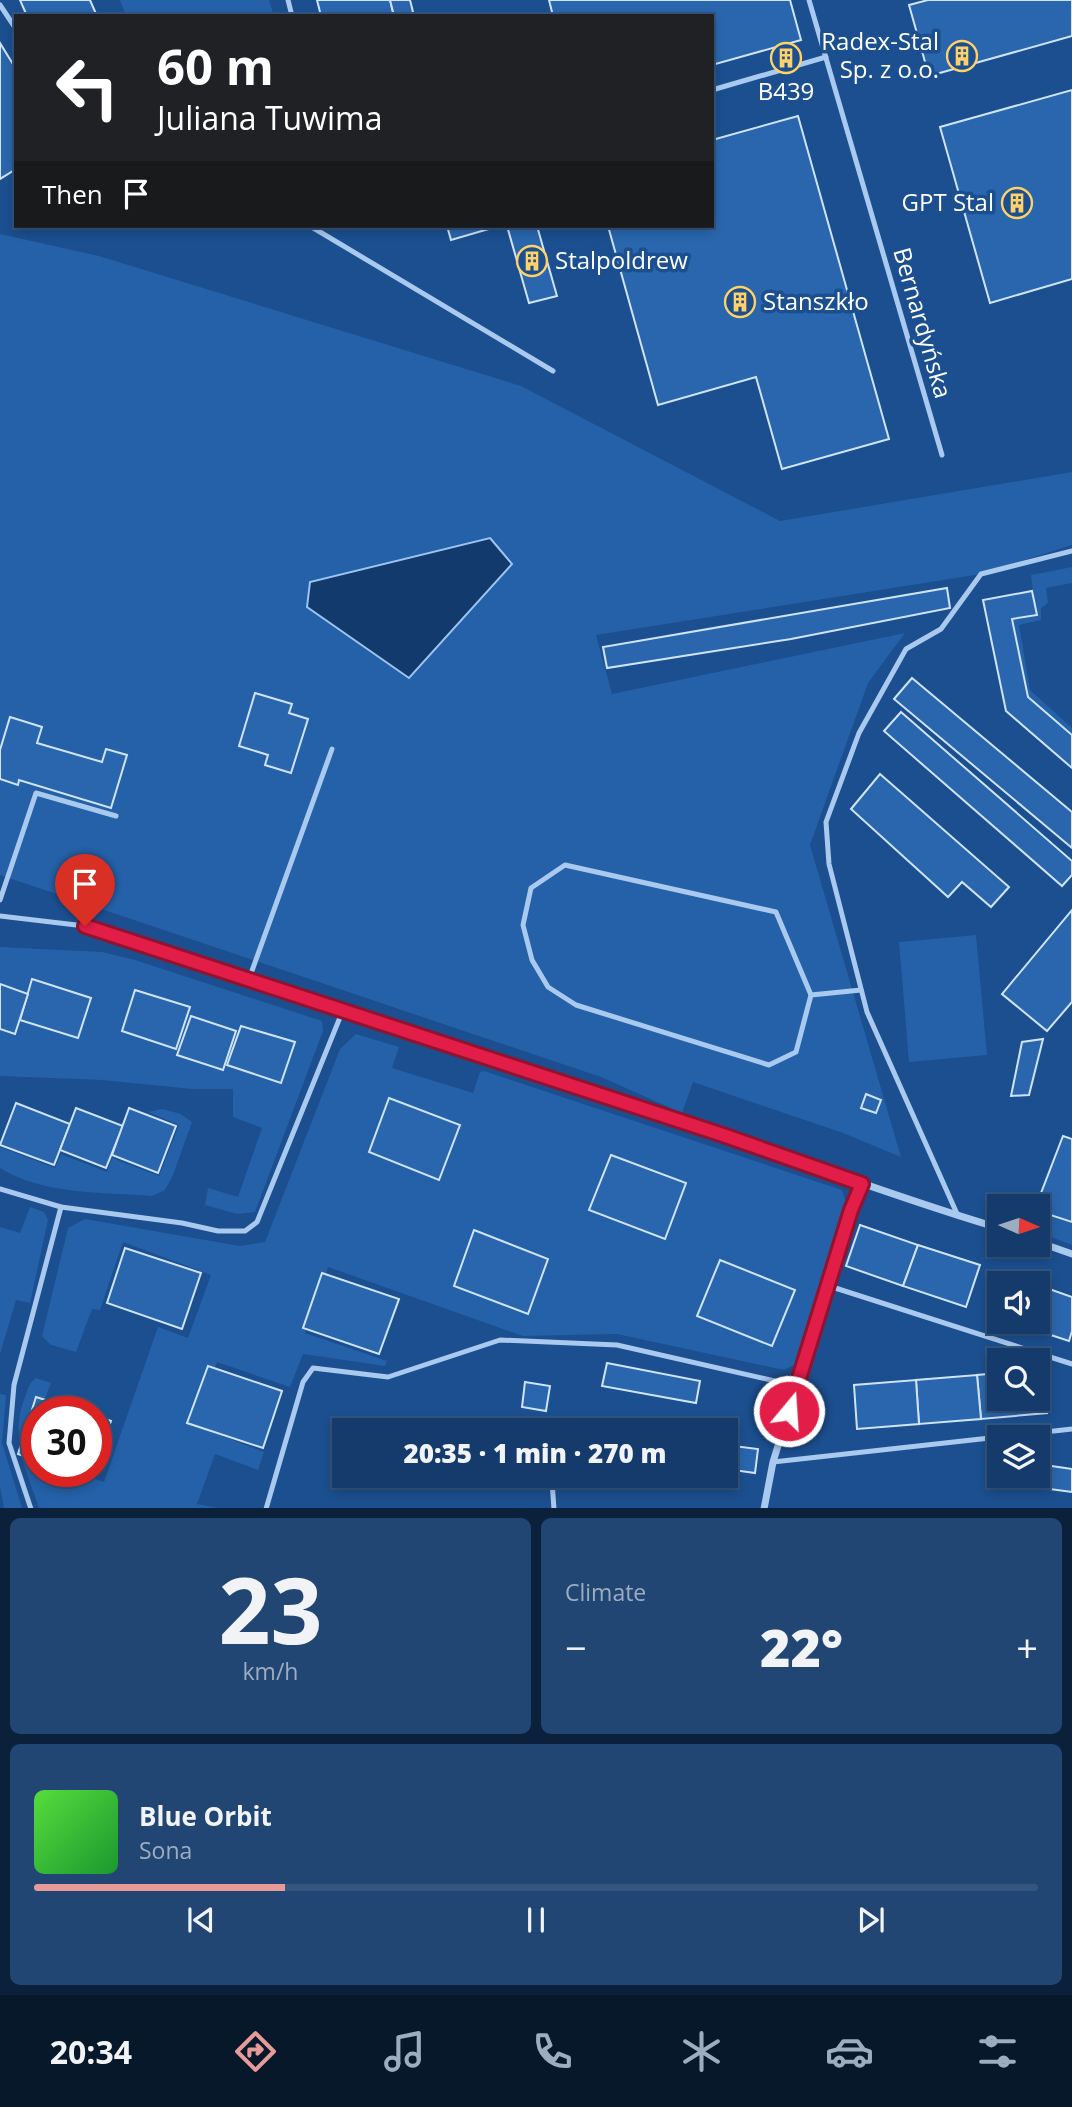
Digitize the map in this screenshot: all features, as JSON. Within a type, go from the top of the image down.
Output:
[{"type":"street","points":[[85,926],[987,1224]]},
{"type":"street","points":[[764,1508],[773,1462],[851,1210],[862,1184]]},
{"type":"street","points":[[1050,1246],[1072,1254]]},
{"type":"lane","name":"Bernardyńska","points":[[809,0],[942,455]]},
{"type":"lane","points":[[0,5],[14,26]]},
{"type":"lane","points":[[714,88],[826,57]]},
{"type":"lane","points":[[316,228],[553,371]]},
{"type":"lane","points":[[958,1216],[867,1012],[829,864],[826,822],[859,733],[906,649],[942,629],[981,574],[1072,551]]},
{"type":"lane","points":[[249,979],[332,749]]},
{"type":"lane","points":[[0,900],[36,793],[116,816]]},
{"type":"lane","points":[[565,865],[776,912],[811,995],[796,1052],[769,1065],[576,1005],[548,987],[532,960],[523,925],[531,888],[565,865]]},
{"type":"lane","points":[[0,916],[85,926]]},
{"type":"lane","points":[[811,995],[861,990]]},
{"type":"lane","points":[[0,1189],[61,1207],[182,1223],[218,1231],[245,1231],[257,1222],[344,1010]]},
{"type":"lane","points":[[31,1508],[9,1443],[14,1385],[61,1207]]},
{"type":"lane","points":[[829,1286],[1072,1364]]},
{"type":"lane","points":[[266,1508],[303,1381],[313,1368],[388,1377],[500,1340],[617,1345],[797,1386]]},
{"type":"lane","points":[[1050,1431],[1072,1429]]},
{"type":"lane","points":[[773,1462],[987,1438]]},
{"type":"lane","points":[[553,1488],[554,1508]]},
{"type":"shaded area","points":[[120,0],[269,0],[273,14],[125,14]]},
{"type":"shaded area","points":[[0,234],[99,256],[521,386],[780,521],[1072,472],[1072,545],[981,574],[596,635],[612,694],[905,633],[868,683],[810,845],[901,1157],[843,1133],[693,1082],[682,1113],[601,1077],[0,875]]},
{"type":"shaded area","points":[[490,538],[512,564],[409,678],[307,607],[310,582]]},
{"type":"shaded area","points":[[1072,567],[1072,583],[1046,588],[1048,603],[1041,608],[1041,620],[1019,625],[1030,690],[1072,728],[1072,735],[1028,697],[1012,619],[1036,615],[1031,575]]},
{"type":"shaded area","points":[[976,935],[987,1055],[909,1062],[899,942]]},
{"type":"shaded area","points":[[0,947],[102,952],[135,960],[322,1021],[323,1031],[255,1212],[237,1214],[205,1205],[208,1188],[238,1197],[262,1128],[233,1117],[233,1089],[192,1089],[102,1080],[0,1076]]},
{"type":"shaded area","points":[[356,1034],[399,1047],[392,1068],[473,1093],[480,1072],[484,1071],[842,1190],[846,1203],[794,1365],[784,1370],[617,1334],[523,1336],[328,1267],[305,1333],[387,1361],[385,1366],[303,1354],[290,1387],[217,1362],[194,1425],[264,1452],[258,1470],[215,1454],[197,1504],[218,1508],[39,1508],[32,1487],[112,1487],[112,1459],[158,1327],[188,1338],[211,1275],[123,1242],[100,1310],[92,1309],[76,1352],[51,1345],[42,1336],[68,1228],[85,1219],[240,1246],[265,1242],[340,1049]]},
{"type":"shaded area","points":[[162,1109],[181,1114],[192,1122],[165,1190],[152,1196],[54,1188],[17,1177],[0,1168],[0,1147],[55,1168],[61,1154],[107,1172],[112,1158],[159,1176],[179,1125],[148,1112]]},
{"type":"shaded area","points":[[30,1207],[44,1212],[48,1220],[30,1303],[16,1300],[0,1354],[0,1227],[20,1233]]},
{"type":"shaded area","points":[[1050,1216],[1072,1223],[1072,1245],[1050,1237]]},
{"type":"shaded area","points":[[36,1378],[51,1383],[46,1396],[26,1396]]},
{"type":"shaded area","points":[[0,1394],[6,1395],[2,1443],[22,1508],[4,1508],[0,1487]]},
{"type":"shaded area","points":[[21,1409],[21,1453],[19,1440]]},
{"type":"building","points":[[20,0],[90,0],[96,14],[26,14]]},
{"type":"building","points":[[317,0],[390,0],[394,14],[320,14]]},
{"type":"building","points":[[390,0],[410,0],[414,14],[394,14]]},
{"type":"building","points":[[549,0],[790,0],[801,40],[714,64],[714,14],[552,14]]},
{"type":"building","name":"Radex-Stal Sp. z o.o.","points":[[928,0],[1072,0],[1072,36],[929,76],[909,5]]},
{"type":"building","points":[[0,43],[14,66],[14,170],[0,179]]},
{"type":"building","name":"B439","points":[[795,50],[798,60],[777,67],[774,57]]},
{"type":"building","name":"GPT Stal","points":[[1072,90],[1072,279],[990,303],[940,127]]},
{"type":"building","name":"Stanszkło","points":[[798,116],[889,439],[782,469],[756,377],[658,405],[609,228],[714,228],[714,139]]},
{"type":"building","name":"Stalpoldrew","points":[[448,228],[492,228],[451,240]]},
{"type":"building","name":"Stalpoldrew","points":[[508,228],[538,228],[557,296],[529,303]]},
{"type":"building","points":[[947,588],[950,608],[791,639],[607,668],[603,647]]},
{"type":"building","points":[[1032,591],[1037,615],[1012,619],[1028,697],[1072,735],[1072,768],[1006,711],[983,600]]},
{"type":"building","points":[[912,678],[1072,812],[1072,848],[894,699]]},
{"type":"building","points":[[255,693],[292,704],[289,713],[308,719],[291,773],[265,765],[268,755],[239,746]]},
{"type":"building","points":[[901,712],[1072,861],[1072,875],[1062,886],[884,731]]},
{"type":"building","points":[[10,717],[42,727],[37,743],[102,762],[106,749],[127,755],[111,808],[19,780],[18,785],[0,779],[0,750]]},
{"type":"building","points":[[880,774],[1009,887],[991,907],[962,882],[948,897],[851,809]]},
{"type":"building","points":[[1072,910],[1072,1002],[1047,1031],[1002,994]]},
{"type":"building","points":[[32,979],[91,998],[78,1038],[20,1020]]},
{"type":"building","points":[[0,984],[28,994],[15,1034],[0,1029]]},
{"type":"building","points":[[135,990],[190,1007],[176,1049],[122,1031]]},
{"type":"building","points":[[191,1016],[236,1031],[223,1070],[177,1055]]},
{"type":"building","points":[[241,1026],[295,1042],[281,1083],[227,1065]]},
{"type":"building","points":[[1043,1039],[1029,1095],[1011,1096],[1022,1042]]},
{"type":"building","points":[[866,1094],[881,1100],[876,1113],[861,1108]]},
{"type":"building","points":[[389,1098],[460,1125],[439,1180],[369,1152]]},
{"type":"building","points":[[16,1103],[70,1124],[54,1165],[0,1145]]},
{"type":"building","points":[[76,1108],[123,1126],[106,1168],[60,1150]]},
{"type":"building","points":[[129,1108],[176,1126],[158,1173],[112,1155]]},
{"type":"building","points":[[1063,1136],[1072,1139],[1072,1222],[1050,1215],[1050,1194],[1041,1194]]},
{"type":"building","points":[[611,1155],[686,1183],[665,1239],[589,1210]]},
{"type":"building","points":[[860,1225],[918,1245],[903,1286],[846,1266]]},
{"type":"building","points":[[474,1230],[548,1259],[528,1314],[454,1286]]},
{"type":"building","points":[[918,1245],[980,1265],[966,1307],[903,1286]]},
{"type":"building","points":[[125,1248],[201,1273],[182,1329],[107,1303]]},
{"type":"building","points":[[720,1260],[795,1290],[772,1346],[697,1316]]},
{"type":"building","points":[[322,1273],[399,1299],[379,1354],[303,1328]]},
{"type":"building","points":[[1050,1289],[1072,1297],[1072,1331],[1069,1341],[1048,1334],[1050,1334]]},
{"type":"building","points":[[607,1363],[700,1381],[696,1403],[602,1386]]},
{"type":"building","points":[[208,1366],[282,1391],[263,1448],[187,1423]]},
{"type":"building","points":[[987,1374],[987,1411],[1047,1413],[981,1419],[977,1375]]},
{"type":"building","points":[[977,1375],[981,1419],[919,1424],[916,1380]]},
{"type":"building","points":[[916,1380],[919,1424],[857,1429],[854,1385]]},
{"type":"building","points":[[525,1382],[550,1386],[546,1411],[522,1407]]},
{"type":"building","points":[[738,1446],[758,1449],[755,1473],[738,1471]]},
{"type":"building","points":[[1050,1466],[1072,1469],[1072,1492],[1042,1488],[1050,1488]]},
{"type":"place","name":"Radex-Stal Sp. z o.o.","points":[[962,56]]},
{"type":"place","name":"B439","points":[[786,58]]},
{"type":"place","name":"GPT Stal","points":[[1017,203]]},
{"type":"place","name":"Stalpoldrew","points":[[532,261]]},
{"type":"place","name":"Stanszkło","points":[[740,302]]},
{"type":"route","points":[[85,926],[489,1057],[862,1184],[851,1210],[789,1411]]}]
